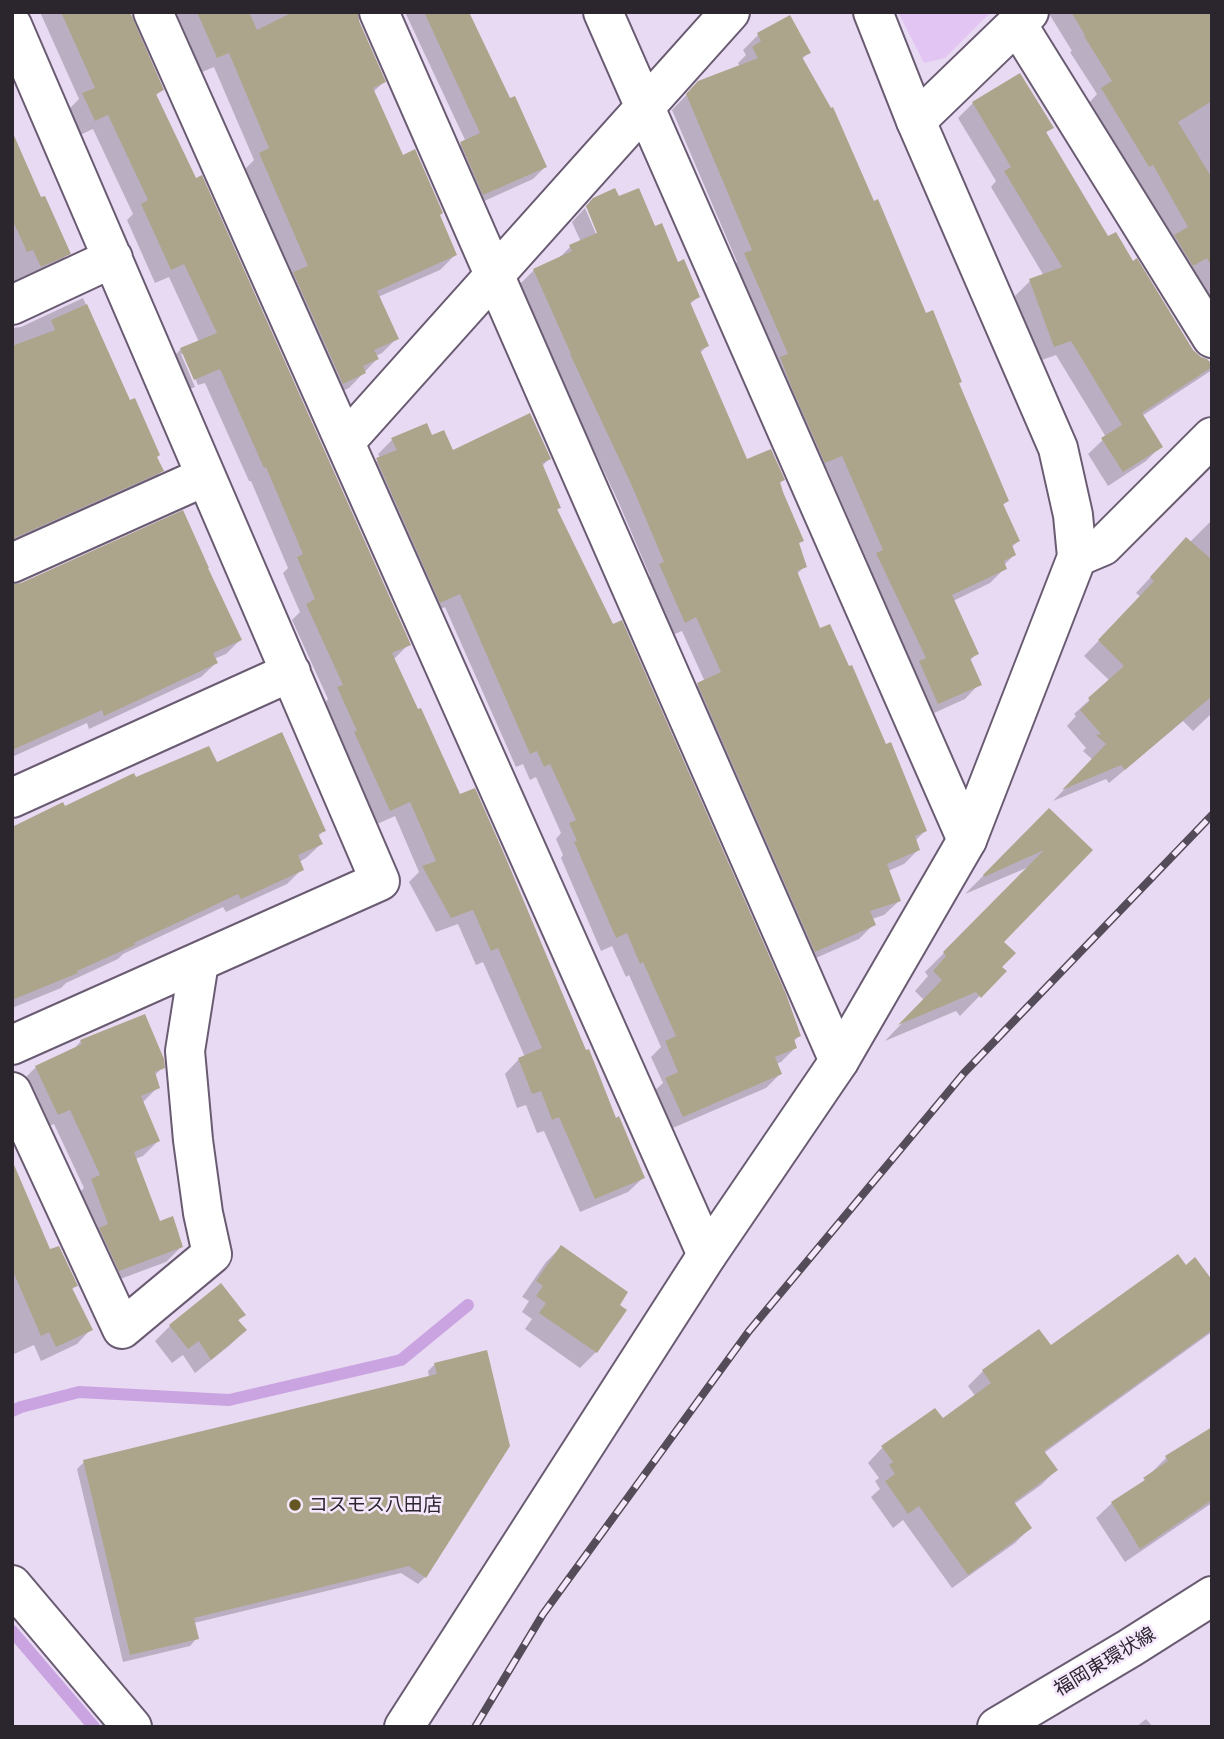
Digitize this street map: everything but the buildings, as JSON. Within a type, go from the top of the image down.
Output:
[{"type":"street","points":[[153,12],[707,1255]]},
{"type":"street","points":[[379,12],[839,1061]]},
{"type":"street","points":[[603,12],[967,840]]},
{"type":"street","points":[[345,442],[730,12]]},
{"type":"street","points":[[404,1727],[707,1255],[839,1061],[967,840],[1077,557],[1073,515],[1058,448],[916,121],[873,12]]},
{"type":"street","points":[[916,121],[1023,18],[1212,338]]},
{"type":"street","points":[[12,25],[21,64],[113,258],[380,881],[12,1045]]},
{"type":"street","points":[[12,305],[113,258]]},
{"type":"street","points":[[1077,557],[1103,546],[1212,437]]},
{"type":"street","points":[[12,563],[206,476]]},
{"type":"street","points":[[12,799],[291,672]]},
{"type":"street","points":[[12,1092],[122,1329],[212,1254],[203,1213],[185,1051],[198,962]]},
{"type":"street","points":[[12,1585],[132,1727]]},
{"type":"street","name":"福岡東環状線","points":[[997,1727],[1212,1596]]},
{"type":"shaded area","points":[[898,12],[991,12],[945,58],[924,63]]},
{"type":"waterway","points":[[12,1411],[79,1392],[229,1400],[401,1360],[468,1305]]},
{"type":"waterway","points":[[12,1631],[94,1727]]},
{"type":"railway","points":[[475,1727],[543,1614],[749,1331],[964,1073],[1212,815]]},
{"type":"place","name":"コスモス八田店","points":[[295,1505]]}]
